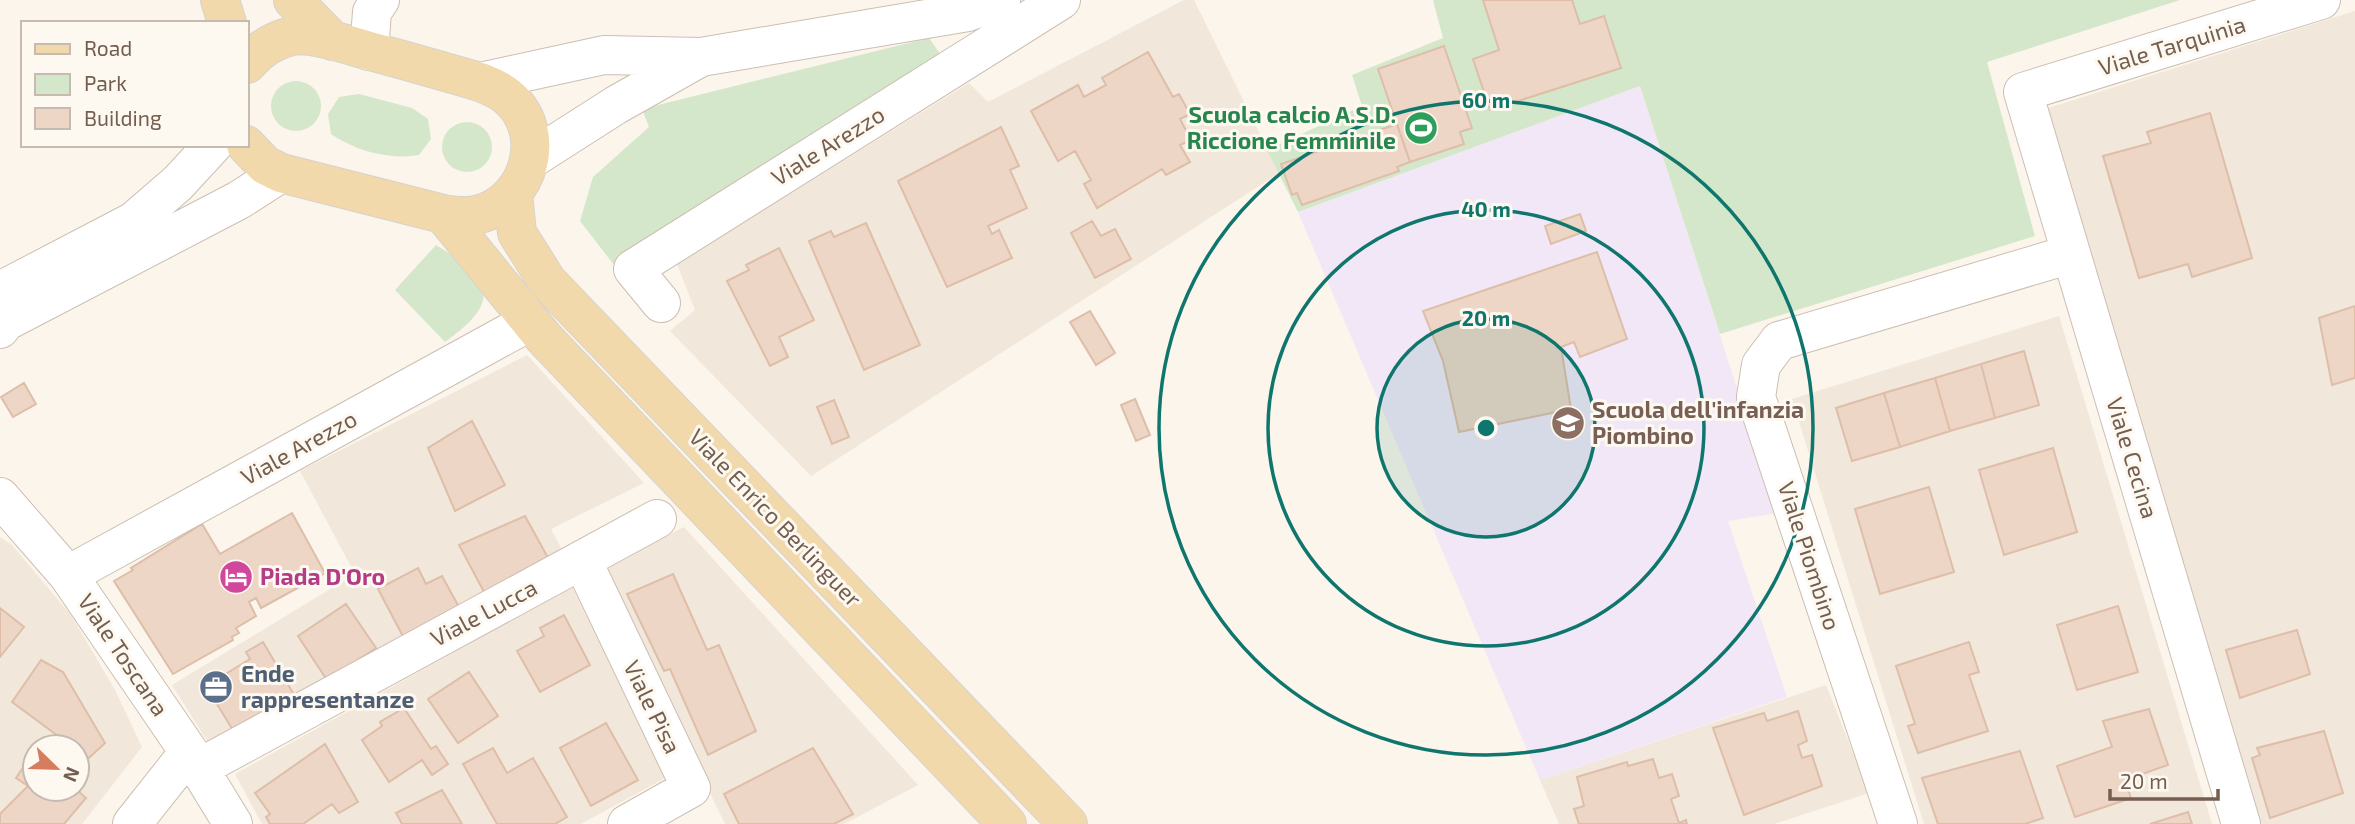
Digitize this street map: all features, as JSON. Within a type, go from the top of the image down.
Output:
[{"type":"main road","points":[[220,0],[226,21]]},
{"type":"main road","points":[[293,0],[351,46]]},
{"type":"main road","points":[[247,147],[265,165],[281,173],[461,217],[481,214],[498,206],[513,194],[524,178],[530,160],[528,127],[520,111],[496,88],[480,82],[351,46],[294,35],[275,41],[258,51],[248,63]]},
{"type":"main road","name":"Viale Enrico Berlinguer","points":[[513,194],[517,233],[547,281],[1068,824]]},
{"type":"main road","name":"Viale Enrico Berlinguer","points":[[443,214],[529,322],[1007,824]]},
{"type":"street","points":[[351,46],[380,0]]},
{"type":"street","points":[[480,82],[604,55],[701,57],[968,12],[1001,0]]},
{"type":"street","name":"Viale Arezzo","points":[[661,303],[633,268],[1060,0]]},
{"type":"street","name":"Viale Tarquinia","points":[[2023,92],[2321,0]]},
{"type":"street","points":[[530,160],[616,105],[701,57]]},
{"type":"street","name":"Viale Cecina","points":[[2023,92],[2241,824]]},
{"type":"street","points":[[0,291],[134,221],[178,183],[211,147]]},
{"type":"street","points":[[0,329],[5,322],[239,200],[281,173]]},
{"type":"street","name":"Viale Piombino","points":[[1898,824],[1756,397],[1760,365],[1779,341],[2071,254]]},
{"type":"street","name":"Viale Arezzo","points":[[68,575],[529,322]]},
{"type":"street","name":"Viale Toscana","points":[[1,495],[68,575],[194,760],[233,824]]},
{"type":"street","name":"Viale Lucca","points":[[194,760],[657,519]]},
{"type":"street","name":"Viale Pisa","points":[[582,560],[691,788],[627,824]]},
{"type":"street","points":[[132,824],[194,760]]},
{"type":"shaded area","points":[[1184,0],[1194,0],[1279,173],[811,476],[670,331],[695,310],[677,264],[969,83],[988,102]]},
{"type":"shaded area","points":[[2355,11],[2355,824],[2255,824],[2042,110]]},
{"type":"shaded area","name":"Scuola dell'infanzia Piombino","points":[[1640,86],[1777,513],[1728,521],[1787,697],[1540,780],[1298,212]]},
{"type":"shaded area","points":[[2059,316],[2212,824],[1924,824],[1792,399]]},
{"type":"shaded area","points":[[527,355],[644,483],[551,529],[565,556],[211,747],[172,685],[355,574],[300,471]]},
{"type":"shaded area","points":[[684,527],[918,785],[844,824],[725,824],[602,569]]},
{"type":"shaded area","points":[[0,537],[12,545],[71,615],[115,690],[142,747],[82,824],[0,824]]},
{"type":"shaded area","points":[[572,587],[665,778],[581,824],[262,824],[235,774]]},
{"type":"shaded area","points":[[1826,685],[1869,793],[1774,824],[1559,824],[1540,780]]},
{"type":"green space","points":[[1433,0],[2180,0],[1987,62],[2035,236],[1720,334],[1640,86],[1298,212],[1267,150],[1362,106],[1352,75],[1443,38]]},
{"type":"green space","points":[[929,38],[943,58],[614,265],[580,221],[593,177],[649,127],[642,109]]},
{"type":"green space","points":[[296,81],[314,88],[321,106],[314,124],[296,131],[278,124],[271,106],[278,88]]},
{"type":"green space","points":[[359,94],[412,108],[428,119],[431,139],[419,155],[373,153],[331,134],[328,114],[339,97]]},
{"type":"green space","points":[[467,122],[485,129],[492,147],[485,165],[467,172],[449,165],[442,147],[449,129]]},
{"type":"green space","points":[[436,245],[469,269],[479,280],[483,290],[483,302],[476,314],[445,342],[395,290]]},
{"type":"building","points":[[1483,0],[1572,0],[1580,24],[1604,16],[1621,68],[1490,110],[1473,59],[1499,50]]},
{"type":"building","points":[[1444,46],[1472,128],[1460,132],[1464,144],[1410,162],[1378,69]]},
{"type":"building","points":[[1148,52],[1173,97],[1179,94],[1190,114],[1180,119],[1191,140],[1180,145],[1190,162],[1166,175],[1162,169],[1097,208],[1084,184],[1091,180],[1075,151],[1058,161],[1031,111],[1078,85],[1084,97],[1106,85],[1102,78]]},
{"type":"building","points":[[2210,113],[2252,258],[2192,277],[2188,264],[2139,278],[2103,156],[2151,143],[2147,132]]},
{"type":"building","points":[[1397,124],[1410,162],[1397,167],[1399,171],[1302,205],[1297,193],[1292,195],[1281,164]]},
{"type":"building","points":[[1001,127],[1019,166],[1010,170],[1027,208],[988,226],[992,234],[999,230],[1012,258],[947,287],[898,181]]},
{"type":"building","points":[[1580,214],[1586,231],[1551,244],[1545,226]]},
{"type":"building","points":[[1092,221],[1101,236],[1115,229],[1131,259],[1095,278],[1071,233]]},
{"type":"building","points":[[866,223],[920,345],[864,370],[809,241],[831,231],[834,237]]},
{"type":"building","points":[[779,248],[814,320],[779,337],[788,357],[770,366],[727,281],[749,270],[746,265]]},
{"type":"building","points":[[1597,252],[1627,339],[1580,357],[1574,342],[1561,347],[1571,409],[1459,432],[1443,361],[1423,311]]},
{"type":"building","points":[[2355,306],[2355,378],[2332,385],[2319,318]]},
{"type":"building","points":[[1090,311],[1115,353],[1096,365],[1070,322]]},
{"type":"building","points":[[2024,351],[2039,405],[1995,418],[1981,364]]},
{"type":"building","points":[[1981,364],[1995,418],[1950,431],[1935,378]]},
{"type":"building","points":[[1935,378],[1950,431],[1900,447],[1884,393]]},
{"type":"building","points":[[24,383],[36,404],[13,417],[1,397]]},
{"type":"building","points":[[1884,393],[1900,447],[1852,461],[1836,408]]},
{"type":"building","points":[[1135,399],[1150,435],[1136,441],[1121,405]]},
{"type":"building","points":[[834,400],[849,437],[832,444],[817,407]]},
{"type":"building","points":[[472,421],[505,485],[455,511],[428,448]]},
{"type":"building","points":[[2053,448],[2077,532],[2004,555],[1979,470]]},
{"type":"building","points":[[1929,487],[1954,572],[1880,594],[1855,509]]},
{"type":"building","points":[[292,513],[325,573],[261,608],[256,598],[249,602],[256,616],[236,628],[239,633],[232,637],[233,640],[173,674],[114,581],[202,524],[220,554]]},
{"type":"building","points":[[525,516],[552,565],[484,592],[459,545]]},
{"type":"building","points":[[418,568],[426,584],[442,576],[459,607],[407,644],[378,589]]},
{"type":"building","points":[[673,574],[707,650],[719,645],[756,731],[708,755],[670,669],[664,671],[627,594]]},
{"type":"building","points":[[346,604],[376,648],[327,680],[298,636]]},
{"type":"building","points":[[2118,606],[2138,672],[2077,690],[2057,625]]},
{"type":"building","points":[[0,608],[24,627],[0,657]]},
{"type":"building","points":[[564,615],[590,665],[540,692],[517,651],[544,636],[540,628]]},
{"type":"building","points":[[2297,630],[2310,674],[2240,698],[2226,650]]},
{"type":"building","points":[[263,642],[296,698],[234,732],[206,686],[250,659],[246,652]]},
{"type":"building","points":[[1969,642],[1979,672],[1969,675],[1988,731],[1918,753],[1908,726],[1915,724],[1896,666]]},
{"type":"building","points":[[41,660],[63,672],[105,743],[91,756],[91,733],[54,733],[12,702]]},
{"type":"building","points":[[469,672],[498,716],[458,743],[428,699]]},
{"type":"building","points":[[404,708],[431,749],[436,746],[448,764],[432,775],[422,760],[389,782],[362,740],[382,726],[380,722]]},
{"type":"building","points":[[2149,709],[2168,765],[2125,780],[2131,798],[2075,817],[2057,766],[2112,747],[2103,721]]},
{"type":"building","points":[[1798,711],[1807,741],[1798,745],[1802,758],[1812,755],[1822,786],[1744,815],[1713,728],[1764,713],[1767,721]]},
{"type":"building","points":[[606,723],[638,780],[591,806],[560,748]]},
{"type":"building","points":[[2324,731],[2343,793],[2270,818],[2252,758],[2260,755],[2257,748]]},
{"type":"building","points":[[325,744],[358,802],[339,813],[332,804],[303,824],[270,824],[266,817],[270,814],[255,793]]},
{"type":"building","points":[[493,748],[507,773],[533,758],[567,817],[555,824],[497,824],[463,764]]},
{"type":"building","points":[[813,748],[853,814],[834,824],[739,824],[724,794]]},
{"type":"building","points":[[2020,751],[2043,818],[2025,824],[1938,824],[1922,778]]},
{"type":"building","points":[[1653,759],[1659,778],[1672,774],[1679,796],[1671,799],[1679,823],[1686,820],[1687,824],[1579,824],[1574,809],[1584,806],[1577,777],[1627,762],[1628,766]]},
{"type":"building","points":[[442,790],[462,824],[402,824],[396,813]]},
{"type":"building","points":[[21,793],[21,803],[82,803],[64,824],[0,824],[0,814]]},
{"type":"building","points":[[2188,812],[2192,824],[2150,824]]},
{"type":"place","name":"Scuola calcio A.S.D. Riccione Femminile","points":[[1421,128]]},
{"type":"place","name":"Scuola dell'infanzia Piombino","points":[[1568,423]]},
{"type":"place","name":"Piada D'Oro","points":[[236,577]]},
{"type":"place","name":"Ende rappresentanze","points":[[216,687]]}]
